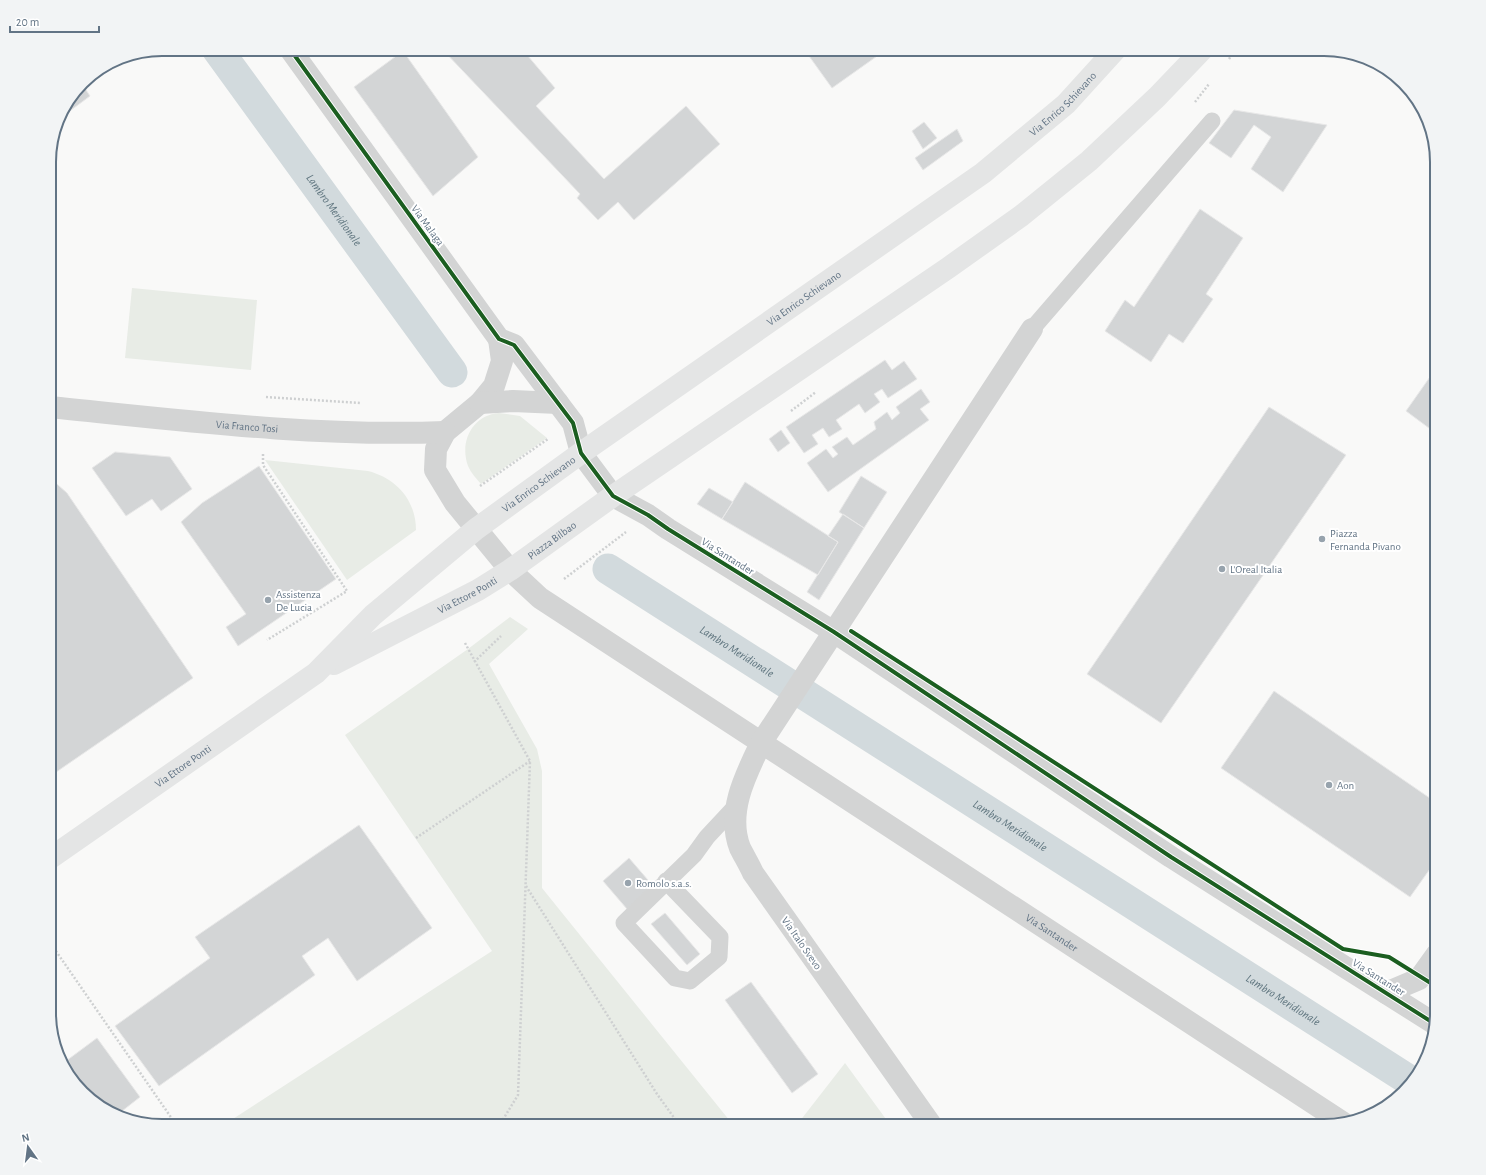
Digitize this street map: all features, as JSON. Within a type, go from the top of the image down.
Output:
[{"type":"street","name":"Via Malaga","points":[[295,56],[499,339],[514,345],[558,403]]},
{"type":"street","name":"Via Enrico Schievano","points":[[476,529],[581,453],[983,173],[1066,104],[1110,56]]},
{"type":"street","points":[[480,403],[513,401],[558,403],[573,423],[581,453],[613,496],[948,268],[1021,216],[1089,161],[1157,97],[1196,56]]},
{"type":"street","points":[[761,743],[1032,329]]},
{"type":"street","points":[[499,339],[502,361],[494,386],[480,403],[445,432],[436,449],[435,470],[455,503],[510,570]]},
{"type":"street","name":"Via Franco Tosi","points":[[56,408],[268,428],[392,434],[445,432]]},
{"type":"street","name":"Piazza Bilbao","points":[[510,570],[613,496]]},
{"type":"street","name":"Via Santander","points":[[613,496],[648,515],[668,529],[834,632],[1171,857],[1430,1021]]},
{"type":"street","name":"Via Ettore Ponti","points":[[316,673],[373,615],[476,529]]},
{"type":"street","name":"Via Santander","points":[[510,570],[540,598],[1336,1118]]},
{"type":"street","name":"Via Ettore Ponti","points":[[56,853],[316,673],[450,604],[510,570]]},
{"type":"street","name":"Via Italo Svevo","points":[[761,743],[749,767],[735,806],[735,823],[740,847],[753,873],[927,1119]]},
{"type":"street","points":[[1386,993],[1419,979],[1430,964]]},
{"type":"lane","points":[[1032,329],[1212,121]]},
{"type":"lane","points":[[666,881],[720,937],[719,957],[690,981],[675,978],[624,923],[666,881],[694,855],[707,837],[735,806]]},
{"type":"path","points":[[266,397],[361,403]]},
{"type":"path","points":[[480,486],[548,438]]},
{"type":"path","points":[[262,453],[263,465],[347,591],[267,640]]},
{"type":"path","points":[[564,579],[629,529]]},
{"type":"path","points":[[474,662],[501,636]]},
{"type":"path","points":[[465,643],[474,662],[530,761],[518,1095],[504,1119]]},
{"type":"path","points":[[416,838],[530,761]]},
{"type":"path","points":[[525,885],[675,1119]]},
{"type":"path","points":[[56,951],[172,1119]]},
{"type":"shaded area","points":[[132,288],[257,300],[251,370],[125,358]]},
{"type":"shaded area","points":[[499,413],[520,416],[547,438],[481,484],[468,466],[465,447],[467,439],[475,424],[490,415]]},
{"type":"shaded area","points":[[265,460],[368,471],[378,474],[395,485],[408,500],[415,519],[416,530],[347,580]]},
{"type":"shaded area","points":[[510,617],[528,629],[489,664],[537,749],[542,771],[542,888],[728,1119],[233,1119],[492,951],[345,735],[468,649]]},
{"type":"shaded area","points":[[845,1063],[886,1119],[801,1119]]},
{"type":"building","points":[[396,56],[407,56],[478,157],[433,196],[354,87]]},
{"type":"building","points":[[449,56],[528,56],[555,88],[536,106],[604,179],[686,106],[720,144],[634,220],[618,202],[598,220],[577,198],[580,194]]},
{"type":"building","points":[[809,56],[877,56],[832,88]]},
{"type":"building","points":[[85,89],[90,96],[69,112]]},
{"type":"building","points":[[1234,110],[1327,125],[1283,192],[1251,169],[1271,137],[1254,125],[1231,158],[1209,143]]},
{"type":"building","points":[[924,122],[937,138],[923,149],[912,131]]},
{"type":"building","points":[[957,129],[963,141],[923,170],[915,158]]},
{"type":"building","points":[[1200,209],[1243,238],[1206,294],[1213,299],[1183,343],[1169,334],[1151,362],[1105,331],[1125,300],[1134,307]]},
{"type":"building","points":[[885,360],[892,370],[904,361],[917,379],[888,398],[882,389],[874,394],[880,402],[865,413],[859,404],[836,420],[842,429],[829,437],[823,428],[812,435],[818,444],[804,453],[786,427]]},
{"type":"building","points":[[1430,377],[1430,429],[1406,411]]},
{"type":"building","points":[[921,389],[930,402],[920,409],[929,420],[828,492],[807,463],[826,449],[833,458],[838,454],[832,447],[847,437],[853,445],[876,429],[874,422],[887,412],[892,420],[900,413],[896,407]]},
{"type":"building","points":[[1269,407],[1346,455],[1161,723],[1087,674]]},
{"type":"building","points":[[781,430],[790,443],[778,452],[769,439]]},
{"type":"building","points":[[115,452],[170,457],[192,489],[161,511],[152,499],[126,516],[92,468]]},
{"type":"building","points":[[259,466],[336,579],[238,646],[226,627],[246,614],[181,522],[202,503]]},
{"type":"building","points":[[861,476],[887,492],[864,528],[839,512]]},
{"type":"building","points":[[745,482],[838,542],[818,575],[722,519]]},
{"type":"building","points":[[56,483],[67,493],[193,678],[56,772]]},
{"type":"building","points":[[709,488],[733,502],[722,519],[697,504]]},
{"type":"building","points":[[843,514],[864,528],[819,600],[807,592],[838,542],[828,536]]},
{"type":"building","name":"Aon","points":[[1274,691],[1430,798],[1430,869],[1410,897],[1221,768]]},
{"type":"building","points":[[359,825],[432,928],[357,981],[328,938],[302,956],[315,975],[159,1086],[115,1026],[210,958],[195,937]]},
{"type":"building","points":[[629,858],[654,887],[627,909],[603,881]]},
{"type":"building","points":[[665,913],[700,954],[687,965],[651,924]]},
{"type":"building","points":[[751,982],[818,1074],[792,1093],[725,1000]]},
{"type":"building","points":[[97,1038],[140,1097],[122,1111],[109,1105],[92,1093],[82,1083],[67,1060]]},
{"type":"waterway","name":"Lambro Meridionale","points":[[222,56],[452,372]]},
{"type":"waterway","name":"Lambro Meridionale","points":[[608,569],[1407,1079]]},
{"type":"cycle path","points":[[295,56],[499,339],[514,345],[573,423],[581,453],[613,496],[648,515],[668,529],[834,632],[1171,857],[1430,1021]]},
{"type":"cycle path","points":[[851,631],[1343,949],[1389,957],[1430,983]]},
{"type":"place","name":"Piazza Fernanda Pivano","points":[[1322,539]]},
{"type":"place","name":"L'Oreal Italia","points":[[1222,569]]},
{"type":"place","name":"Assistenza De Lucia","points":[[268,600]]},
{"type":"place","name":"Aon","points":[[1329,785]]},
{"type":"place","name":"Romolo s.a.s.","points":[[628,883]]}]
